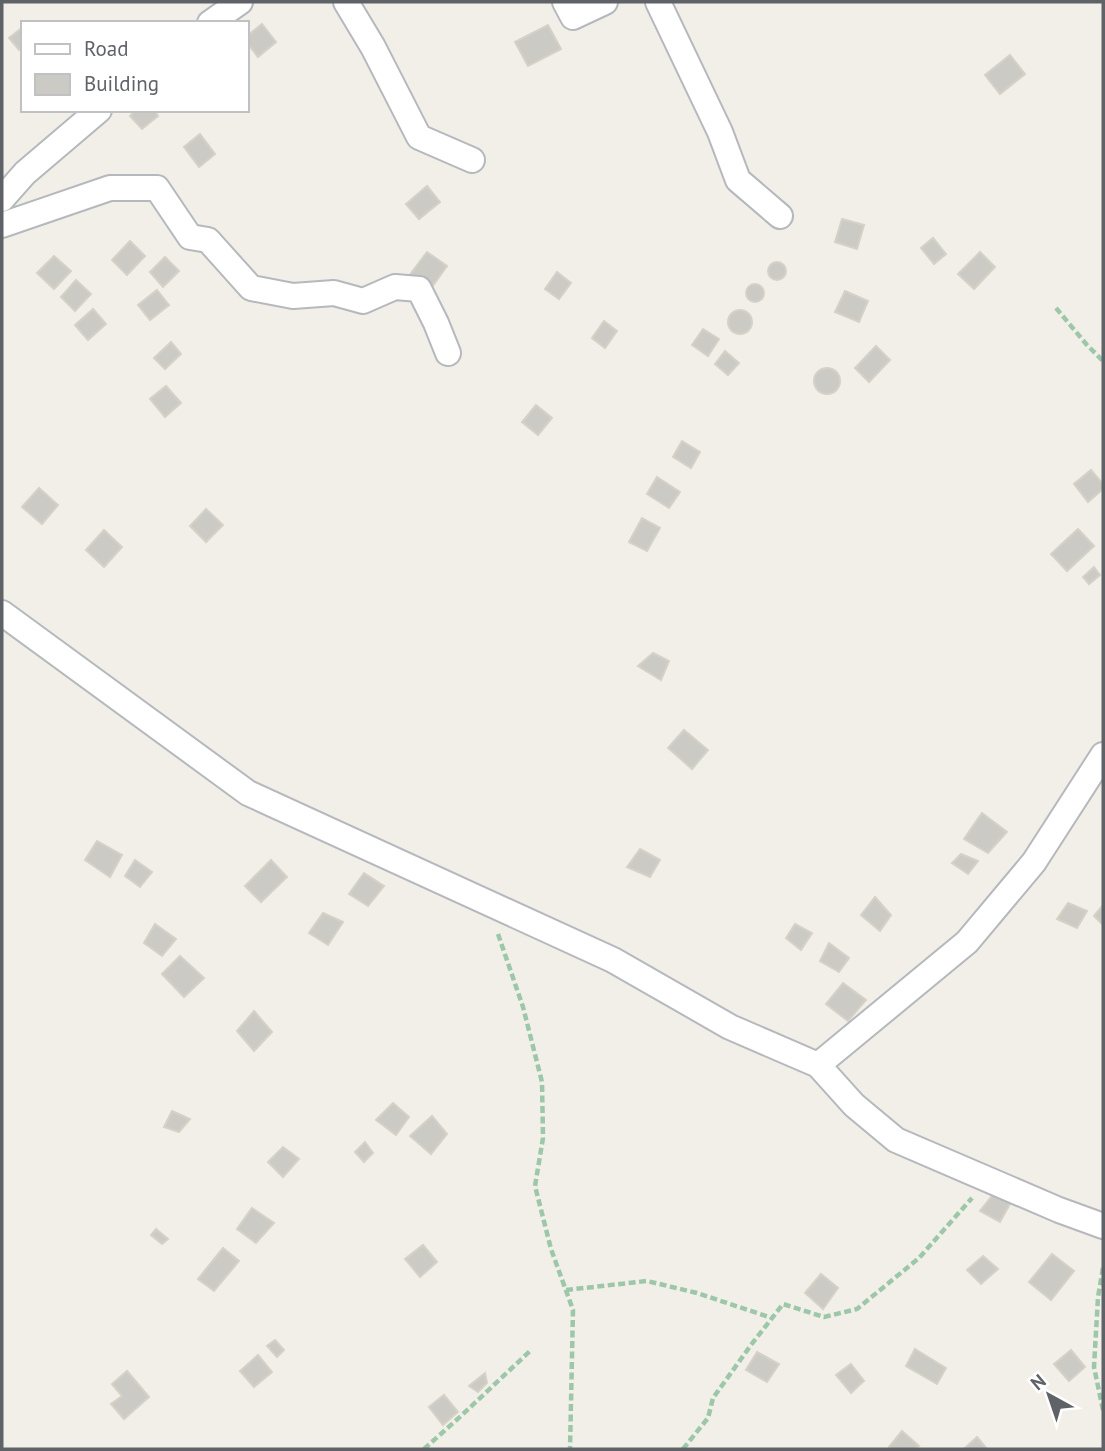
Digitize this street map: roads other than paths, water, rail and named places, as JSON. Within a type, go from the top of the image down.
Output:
[{"type":"street","points":[[213,21],[240,2]]},
{"type":"street","points":[[346,2],[373,47],[419,136],[472,160]]},
{"type":"street","points":[[565,2],[573,17],[605,2]]},
{"type":"street","points":[[658,2],[720,132],[738,180],[780,216]]},
{"type":"street","points":[[2,199],[25,173],[97,112]]},
{"type":"street","points":[[2,225],[110,188],[157,188],[190,237],[208,240],[251,288],[293,296],[334,293],[363,301],[395,288],[419,289],[448,353]]},
{"type":"street","points":[[2,613],[248,793],[613,960],[730,1027],[818,1065],[854,1105],[896,1140],[1059,1210],[1103,1226]]},
{"type":"street","points":[[818,1065],[967,942],[1034,862],[1103,755]]}]
